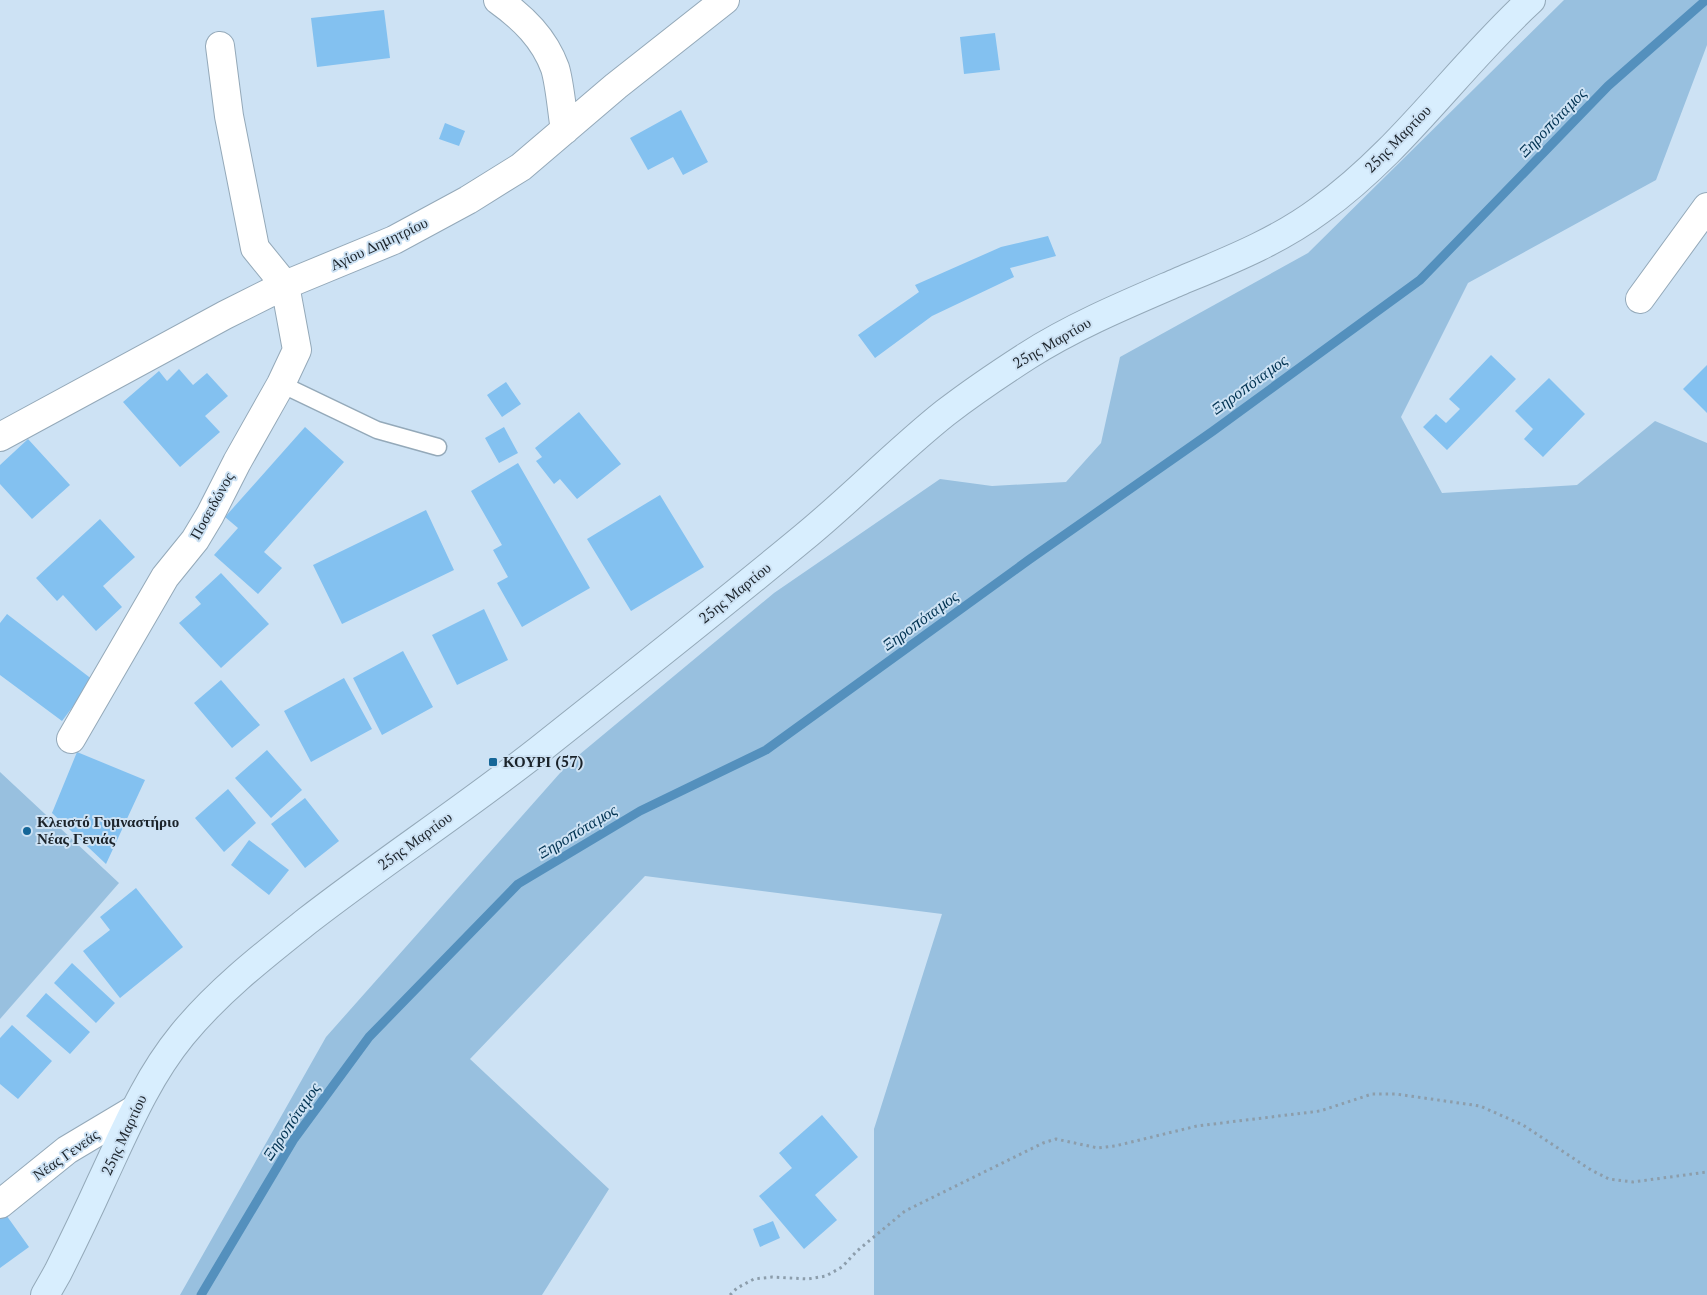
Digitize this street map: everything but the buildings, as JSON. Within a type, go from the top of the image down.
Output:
[{"type":"main road","name":"25ης Μαρτίου","points":[[45,1295],[58,1272],[151,1078],[180,1037],[207,1006],[245,972],[338,898],[533,754],[807,535],[944,414],[1026,356],[1058,337],[1106,313],[1245,254],[1289,231],[1322,209],[1373,167],[1502,26],[1531,0]]},
{"type":"street","points":[[498,0],[517,14],[540,38],[555,69],[565,130]]},
{"type":"street","name":"Αγίου Δημητρίου","points":[[0,437],[199,328],[285,285],[394,240],[468,200],[520,166],[616,86],[725,0]]},
{"type":"street","points":[[220,46],[229,116],[255,248],[285,285]]},
{"type":"street","points":[[1640,299],[1707,207]]},
{"type":"street","name":"Ποσειδώνος","points":[[70,739],[165,578],[195,540],[210,515],[237,462],[281,384],[296,350],[285,285]]},
{"type":"street","name":"Νέας Γενεάς","points":[[0,1204],[67,1150],[134,1110]]},
{"type":"lane","points":[[281,384],[377,430],[438,447]]},
{"type":"path","points":[[730,1295],[737,1288],[754,1279],[772,1277],[808,1279],[826,1276],[842,1267],[857,1251],[905,1212],[1043,1143],[1056,1139],[1098,1148],[1115,1146],[1197,1126],[1320,1111],[1372,1094],[1396,1094],[1480,1106],[1523,1125],[1590,1170],[1609,1179],[1633,1182],[1707,1172]]},
{"type":"shaded area","points":[[1564,0],[1707,0],[1707,45],[1656,180],[1468,283],[1401,417],[1442,493],[1577,485],[1655,421],[1707,443],[1707,1295],[874,1295],[874,1129],[942,914],[645,876],[470,1059],[609,1189],[542,1295],[180,1295],[326,1037],[568,764],[774,593],[940,479],[992,486],[1066,482],[1101,443],[1120,357],[1308,253]]},
{"type":"shaded area","name":"Κλειστό Γυμναστήριο Νέας Γενιάς","points":[[0,772],[119,883],[0,1019]]},
{"type":"waterway","name":"Ξηροπόταμος","points":[[201,1295],[294,1139],[369,1037],[518,884],[640,811],[766,750],[1030,559],[1213,431],[1420,280],[1608,86],[1706,0]]},
{"type":"place","name":"ΚΟΥΡΙ (57)","points":[[493,762]]},
{"type":"place","name":"Κλειστό Γυμναστήριο Νέας Γενιάς","points":[[27,831]]}]
